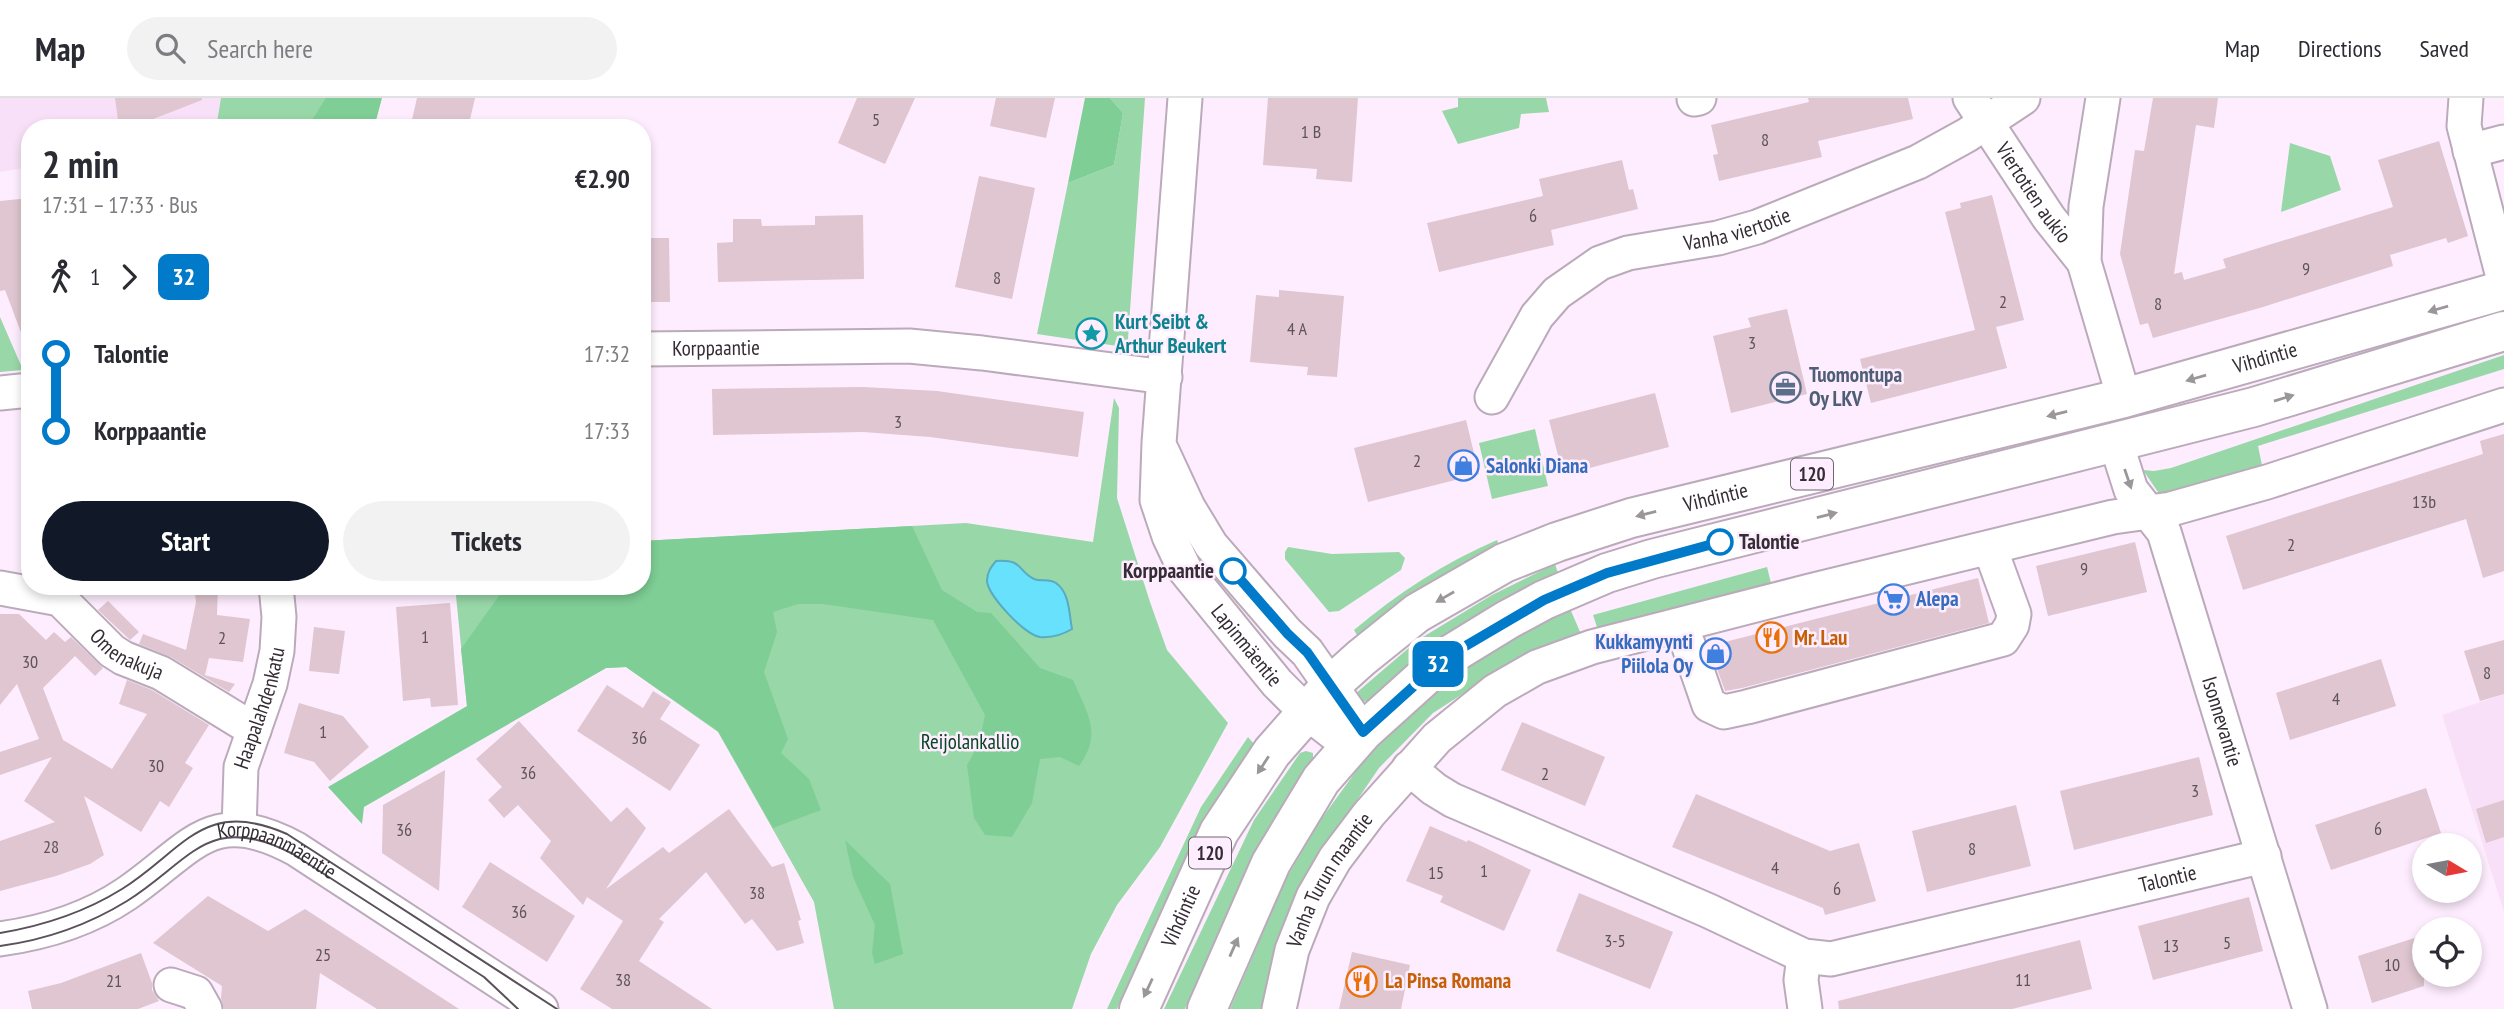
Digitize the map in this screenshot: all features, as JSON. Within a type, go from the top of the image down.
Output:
[{"type":"main road","name":"Vihdintie","points":[[1139,1009],[1219,832],[1272,752],[1318,698],[1361,657],[1417,613],[1504,563],[1631,518],[2124,398],[2504,290]]},
{"type":"main road","name":"Vihdintie","points":[[1207,1009],[1271,863],[1321,780],[1357,739],[1445,658],[1544,600],[1607,573],[1666,555],[2254,407],[2504,331]]},
{"type":"street","name":"Lapinmäentie","points":[[1185,98],[1157,500],[1168,536],[1185,570],[1254,656],[1318,698],[1357,739]]},
{"type":"street","name":"Vanha viertotie","points":[[1492,397],[1537,316],[1557,293],[1600,263],[1628,253],[1718,238],[1757,227],[1918,162],[1978,110],[2023,98]]},
{"type":"street","name":"Viertotien aukio","points":[[2103,98],[2086,206],[2084,262],[2124,398]]},
{"type":"street","points":[[2466,98],[2464,126],[2504,281]]},
{"type":"street","name":"Viertotien aukio","points":[[1978,110],[2049,218],[2084,262]]},
{"type":"street","points":[[2470,150],[2504,142]]},
{"type":"street","name":"Korppaantie","points":[[651,349],[909,346],[1165,377]]},
{"type":"street","points":[[0,393],[21,391]]},
{"type":"street","points":[[1409,768],[1446,730],[1514,679],[1537,667],[1592,647],[1990,548],[2148,511],[2171,509],[2267,482],[2504,405]]},
{"type":"street","name":"Isonnevantie","points":[[2116,443],[2132,490],[2164,532],[2310,1009]]},
{"type":"street","points":[[1677,626],[1688,644],[1709,705],[1724,712],[1747,707],[2003,639],[2012,625],[2014,614],[1990,548]]},
{"type":"street","name":"Omenakuja","points":[[0,588],[21,592]]},
{"type":"street","name":"Omenakuja","points":[[38,595],[60,599],[123,658],[161,673],[254,730]]},
{"type":"street","name":"Haapalahdenkatu","points":[[239,829],[241,767],[270,684],[278,651],[277,595]]},
{"type":"street","name":"Talontie","points":[[1409,768],[1452,800],[1709,911],[1804,956],[1831,959],[2264,856]]},
{"type":"street","name":"Vanha Turun maantie","points":[[1279,1009],[1292,950],[1313,897],[1335,859],[1368,814],[1409,768]]},
{"type":"street","name":"Korppaanmäentie","points":[[0,939],[55,927],[106,905],[125,894],[190,844],[220,831],[239,829],[263,832],[296,849],[541,1009]]},
{"type":"street","points":[[1804,956],[1801,980],[1805,1009]]},
{"type":"street","points":[[171,985],[196,993],[205,1009]]},
{"type":"shaded area","points":[[0,98],[221,98],[218,119],[21,119],[21,168],[0,172]]},
{"type":"shaded area","points":[[2504,694],[2504,912],[2482,842],[2482,833],[2479,833],[2442,715]]},
{"type":"green space","points":[[221,98],[374,98],[368,119],[218,119]]},
{"type":"green space","points":[[326,98],[382,98],[376,119],[313,119]]},
{"type":"green space","points":[[1085,98],[1110,98],[1123,113],[1114,165],[1068,183]]},
{"type":"green space","points":[[1110,98],[1145,98],[1128,339],[1124,347],[1037,334],[1068,183],[1114,165],[1123,113]]},
{"type":"green space","points":[[1458,98],[1546,98],[1549,112],[1521,114],[1519,128],[1458,144],[1442,111],[1458,107]]},
{"type":"green space","points":[[2290,143],[2330,156],[2341,190],[2281,212]]},
{"type":"green space","points":[[0,317],[21,370],[0,372]]},
{"type":"green space","points":[[2504,355],[2504,369],[2258,446],[2263,470],[2160,495],[2143,470],[2171,468]]},
{"type":"green space","name":"Reijolankallio","points":[[1114,398],[1119,408],[1117,498],[1150,602],[1167,650],[1228,723],[1160,847],[1117,905],[1091,954],[1072,1009],[834,1009],[814,902],[718,732],[626,667],[606,668],[482,739],[467,706],[456,595],[651,595],[651,540],[966,523],[1093,542]]},
{"type":"green space","points":[[1535,429],[1548,486],[1492,499],[1479,443]]},
{"type":"green space","points":[[912,526],[942,590],[977,612],[991,613],[1040,668],[1073,680],[1090,723],[1090,743],[1086,754],[1079,766],[1060,757],[1040,759],[1032,803],[1012,837],[985,835],[974,818],[967,765],[979,744],[985,715],[933,620],[823,604],[798,604],[773,612],[777,632],[764,672],[788,739],[781,753],[809,779],[821,810],[773,828],[718,731],[626,667],[606,668],[364,807],[362,824],[328,787],[467,706],[461,649],[500,595],[651,595],[651,540]]},
{"type":"green space","points":[[1497,540],[1500,548],[1357,635],[1354,630],[1405,591],[1458,559]]},
{"type":"green space","points":[[1288,547],[1332,554],[1399,552],[1405,558],[1401,570],[1339,611],[1329,612],[1285,559]]},
{"type":"green space","points":[[1555,564],[1559,576],[1370,700],[1359,703],[1355,694],[1418,640],[1492,595]]},
{"type":"green space","points":[[1767,567],[1773,591],[1599,633],[1593,615]]},
{"type":"green space","points":[[1568,604],[1581,634],[1528,652],[1433,713],[1379,768],[1326,846],[1270,1009],[1230,1009],[1287,877],[1322,818],[1362,763],[1402,720],[1460,669]]},
{"type":"green space","points":[[1248,737],[1254,744],[1195,839],[1117,1009],[1107,1009],[1201,807]]},
{"type":"green space","points":[[1300,753],[1313,753],[1313,760],[1261,844],[1185,1009],[1164,1009],[1254,820]]},
{"type":"green space","points":[[845,840],[890,884],[903,954],[875,964],[872,953],[875,925],[853,877]]},
{"type":"water","points":[[996,561],[1016,564],[1034,579],[1051,581],[1061,587],[1072,629],[1057,636],[1040,637],[1033,635],[1017,622],[1000,605],[989,588],[988,575]]},
{"type":"building","points":[[115,98],[202,98],[153,119],[118,119]]},
{"type":"building","points":[[417,98],[475,98],[470,119],[412,119]]},
{"type":"building","points":[[857,98],[915,98],[885,164],[838,143]]},
{"type":"building","points":[[996,98],[1055,98],[1046,138],[990,126]]},
{"type":"building","points":[[1268,98],[1358,98],[1352,182],[1316,179],[1317,169],[1263,165]]},
{"type":"building","points":[[1808,98],[1908,98],[1913,119],[1818,141],[1822,157],[1719,181],[1713,155],[1718,154],[1711,125],[1809,102]]},
{"type":"building","points":[[2153,98],[2218,98],[2214,128],[2196,125],[2174,274],[2182,272],[2184,280],[2226,268],[2223,259],[2393,207],[2378,160],[2439,141],[2468,236],[2448,243],[2446,238],[2390,255],[2393,266],[2153,338],[2148,323],[2140,325],[2120,254],[2135,150],[2144,151]]},
{"type":"building","points":[[1622,160],[1629,190],[1633,189],[1638,209],[1551,230],[1554,245],[1439,272],[1427,223],[1543,196],[1539,179]]},
{"type":"building","points":[[979,176],[1035,188],[1012,299],[955,287]]},
{"type":"building","points":[[1992,195],[2024,320],[1996,327],[2007,368],[1871,403],[1860,359],[1975,330],[1945,212],[1961,208],[1960,203]]},
{"type":"building","points":[[21,199],[21,332],[5,290],[0,291],[0,201]]},
{"type":"building","points":[[863,215],[864,279],[718,282],[717,243],[733,242],[733,219],[761,219],[762,226],[815,225],[815,216]]},
{"type":"building","points":[[651,238],[669,238],[670,302],[651,302]]},
{"type":"building","points":[[1279,290],[1344,296],[1337,377],[1307,375],[1308,367],[1250,362],[1256,295],[1279,297]]},
{"type":"building","points":[[1787,309],[1807,394],[1731,413],[1713,336],[1751,327],[1748,318]]},
{"type":"building","points":[[863,387],[937,391],[1084,412],[1078,457],[930,437],[863,432],[713,435],[712,389]]},
{"type":"building","points":[[1655,393],[1669,447],[1563,475],[1549,420]]},
{"type":"building","points":[[1466,420],[1479,474],[1368,502],[1354,448]]},
{"type":"building","points":[[2504,434],[2504,571],[2483,578],[2466,519],[2243,590],[2226,536],[2483,454],[2480,441]]},
{"type":"building","points":[[2135,542],[2147,592],[2048,616],[2036,566]]},
{"type":"building","points":[[1978,578],[1989,623],[1742,688],[1725,691],[1709,646]]},
{"type":"building","points":[[195,595],[218,595],[217,615],[250,619],[243,662],[209,658],[205,675],[235,684],[229,692],[171,657],[139,644],[143,634],[186,650]]},
{"type":"building","points":[[108,601],[139,632],[130,640],[98,610]]},
{"type":"building","points":[[450,603],[458,705],[431,707],[430,698],[403,701],[396,607]]},
{"type":"building","points":[[0,614],[19,614],[46,640],[54,632],[65,642],[71,637],[103,668],[95,676],[75,656],[43,688],[63,740],[112,769],[147,714],[119,704],[127,680],[152,690],[209,725],[185,763],[193,768],[169,807],[160,801],[141,832],[84,796],[104,855],[90,864],[56,876],[0,891],[0,841],[55,822],[24,801],[52,757],[0,775],[0,752],[39,739],[17,684],[0,705]]},
{"type":"building","points":[[314,627],[345,631],[339,674],[309,671]]},
{"type":"building","points":[[2504,640],[2504,694],[2480,701],[2464,651]]},
{"type":"building","points":[[2381,659],[2396,706],[2290,740],[2276,693]]},
{"type":"building","points":[[607,685],[643,708],[653,691],[671,702],[660,719],[700,745],[670,791],[577,731]]},
{"type":"building","points":[[299,703],[343,716],[369,747],[330,781],[314,762],[284,753]]},
{"type":"building","points":[[519,721],[611,822],[627,807],[646,828],[606,889],[663,847],[669,853],[729,809],[772,867],[784,863],[801,920],[798,921],[804,943],[777,951],[752,919],[745,924],[706,872],[659,919],[664,922],[639,961],[712,1009],[612,1009],[580,989],[623,921],[587,897],[583,905],[540,858],[551,841],[518,805],[504,818],[488,800],[502,787],[476,759]]},
{"type":"building","points":[[1522,722],[1605,757],[1585,806],[1501,770]]},
{"type":"building","points":[[2199,757],[2213,815],[2074,850],[2060,791]]},
{"type":"building","points":[[445,770],[439,891],[382,853],[383,805]]},
{"type":"building","points":[[2426,788],[2441,833],[2412,833],[2412,843],[2331,870],[2315,825]]},
{"type":"building","points":[[1696,794],[1830,851],[1859,843],[1876,901],[1825,915],[1823,908],[1672,847]]},
{"type":"building","points":[[2504,800],[2504,837],[2486,843],[2476,809]]},
{"type":"building","points":[[2016,805],[2031,866],[1927,892],[1912,831]]},
{"type":"building","points":[[1430,826],[1467,842],[1468,840],[1531,870],[1504,931],[1440,902],[1443,896],[1406,881]]},
{"type":"building","points":[[490,862],[575,916],[547,962],[462,907]]},
{"type":"building","points":[[1579,893],[1673,932],[1650,989],[1556,951]]},
{"type":"building","points":[[208,896],[268,931],[305,909],[459,1009],[377,1009],[320,973],[316,1009],[224,1009],[222,986],[153,943]]},
{"type":"building","points":[[2249,897],[2263,951],[2153,980],[2138,926]]},
{"type":"building","points":[[2412,939],[2412,987],[2421,987],[2372,1003],[2358,956]]},
{"type":"building","points":[[2080,940],[2092,989],[2012,1009],[1839,1009],[1838,1001]]},
{"type":"building","points":[[1352,952],[1410,965],[1401,1009],[1339,1009]]},
{"type":"building","points":[[141,953],[152,990],[159,1001],[138,1009],[32,1009],[28,991],[61,983]]},
{"type":"tram line","points":[[0,933],[47,922],[93,905],[122,889],[196,833],[214,825],[234,822],[258,824],[287,834],[557,1009]]},
{"type":"tram line","points":[[0,946],[33,940],[82,924],[127,901],[202,846],[220,839],[240,837],[264,842],[293,854],[484,977],[518,1009]]},
{"type":"bus line","name":"32","points":[[1233,571],[1307,652],[1363,732],[1445,658],[1544,600],[1607,573],[1720,542]]},
{"type":"place","name":"Kurt Seibt & Arthur Beukert","points":[[1092,334]]},
{"type":"place","name":"Tuomontupa Oy LKV","points":[[1786,387]]},
{"type":"place","name":"Salonki Diana","points":[[1463,466]]},
{"type":"place","name":"Talontie","points":[[1720,542]]},
{"type":"place","name":"Korppaantie","points":[[1233,571]]},
{"type":"place","name":"Alepa","points":[[1893,599]]},
{"type":"place","name":"Mr. Lau","points":[[1771,638]]},
{"type":"place","name":"Kukkamyynti Piilola Oy","points":[[1716,654]]},
{"type":"place","name":"La Pinsa Romana","points":[[1362,981]]}]
